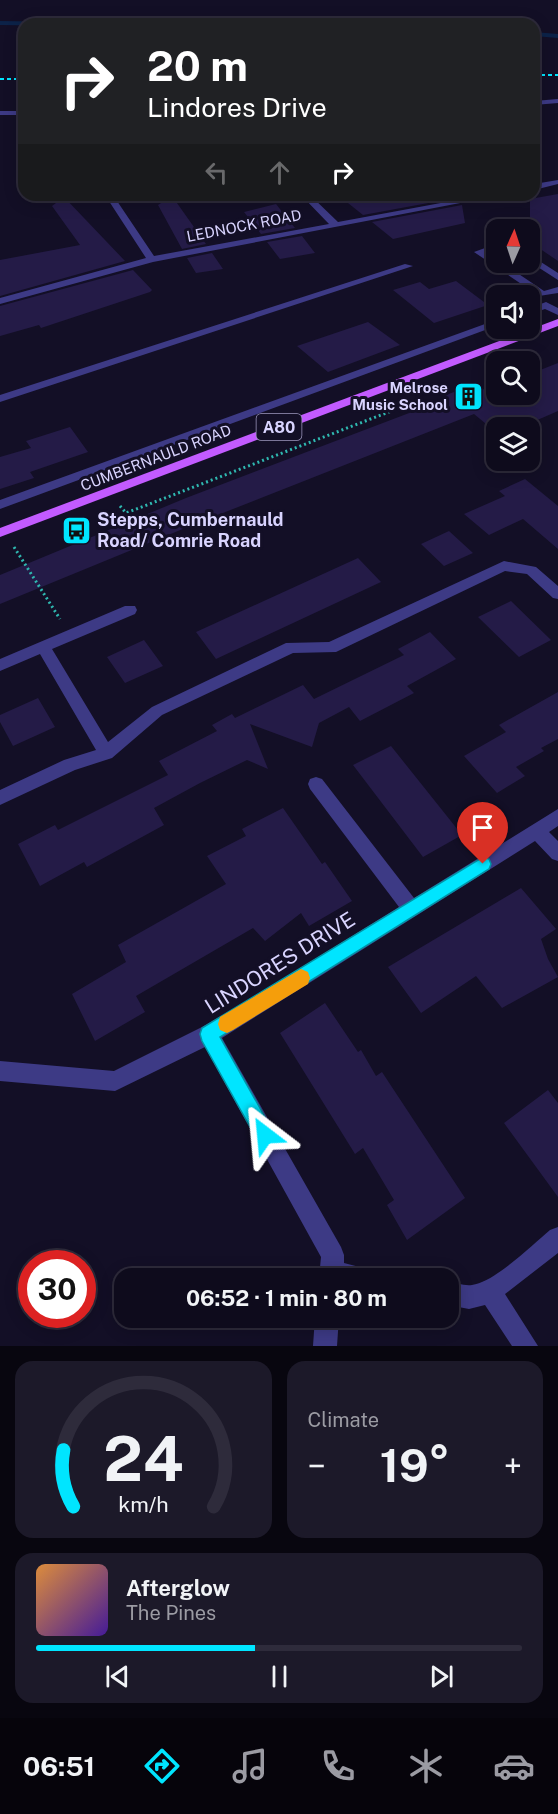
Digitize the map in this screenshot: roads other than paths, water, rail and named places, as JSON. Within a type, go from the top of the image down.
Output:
[{"type":"main road","name":"CUMBERNAULD ROAD","points":[[2,532],[558,322]]},
{"type":"street","points":[[540,102],[558,101]]},
{"type":"street","points":[[0,113],[18,113]]},
{"type":"street","points":[[540,186],[558,182]]},
{"type":"street","points":[[113,201],[152,259]]},
{"type":"street","points":[[311,201],[335,224]]},
{"type":"street","name":"LEDNOCK ROAD","points":[[0,301],[152,259],[464,201]]},
{"type":"street","points":[[486,250],[479,252],[486,257]]},
{"type":"street","points":[[540,265],[558,277]]},
{"type":"street","points":[[0,399],[408,266]]},
{"type":"street","points":[[510,273],[542,294],[558,290]]},
{"type":"street","points":[[540,307],[546,305],[558,312]]},
{"type":"street","name":"CUMBERNAULD ROAD","points":[[0,505],[486,327]]},
{"type":"street","points":[[0,798],[69,765],[106,753],[157,711],[291,647],[331,648],[504,566],[531,570],[558,594]]},
{"type":"street","points":[[0,665],[130,610]]},
{"type":"street","points":[[43,647],[106,753]]},
{"type":"street","points":[[316,784],[411,908]]},
{"type":"street","name":"LINDORES DRIVE","points":[[0,1071],[115,1081],[209,1034],[558,816]]},
{"type":"street","points":[[537,831],[558,853]]},
{"type":"street","points":[[209,1034],[333,1255],[332,1268]]},
{"type":"street","points":[[459,1295],[473,1297],[489,1290],[522,1268],[558,1238]]},
{"type":"street","points":[[489,1290],[526,1346]]},
{"type":"street","points":[[325,1346],[326,1328]]},
{"type":"waterway","points":[[0,23],[18,23]]},
{"type":"waterway","points":[[540,34],[558,36]]},
{"type":"railway","points":[[540,75],[558,75]]},
{"type":"railway","points":[[0,79],[18,79]]},
{"type":"place","name":"Melrose Music School","points":[[469,397]]},
{"type":"place","name":"Stepps, Cumbernauld Road/ Comrie Road","points":[[76,530]]}]
